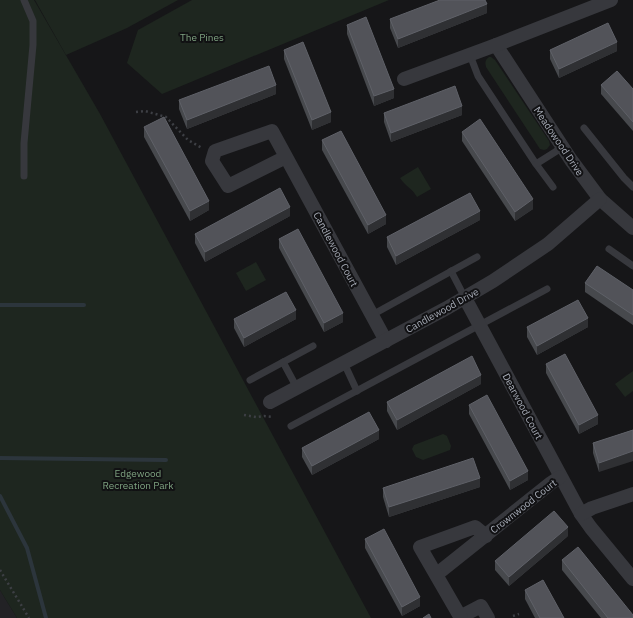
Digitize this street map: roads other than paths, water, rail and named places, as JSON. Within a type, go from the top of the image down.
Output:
[{"type":"street","points":[[404,79],[611,0]]},
{"type":"street","name":"Meadowood Drive","points":[[496,45],[562,147],[600,199],[633,228]]},
{"type":"street","name":"Candlewood Court","points":[[286,157],[228,186],[212,161],[215,151],[272,131],[386,341]]},
{"type":"street","name":"Candlewood Drive","points":[[270,402],[386,341],[493,282],[548,244],[600,199]]},
{"type":"street","name":"Dearwood Court","points":[[465,298],[581,514],[633,579]]},
{"type":"street","name":"Crownwood Court","points":[[437,574],[560,477]]},
{"type":"street","points":[[581,514],[592,508],[633,494]]},
{"type":"street","name":"Crownwood Court","points":[[486,536],[475,527],[420,547],[461,617],[481,606],[488,618]]},
{"type":"lane","points":[[24,0],[33,21],[33,45],[24,143],[24,176]]},
{"type":"lane","points":[[470,54],[478,76],[536,164],[553,187]]},
{"type":"lane","points":[[584,128],[633,187]]},
{"type":"lane","points":[[536,164],[562,147]]},
{"type":"lane","points":[[610,249],[633,266]]},
{"type":"lane","points":[[372,315],[477,257]]},
{"type":"lane","points":[[451,271],[465,298]]},
{"type":"lane","points":[[291,426],[547,290]]},
{"type":"lane","points":[[250,380],[313,346]]},
{"type":"lane","points":[[283,362],[297,388]]},
{"type":"lane","points":[[344,363],[357,391]]},
{"type":"waterway","points":[[0,305],[84,305]]},
{"type":"waterway","points":[[0,458],[166,460]]},
{"type":"waterway","points":[[0,496],[27,548],[46,618]]},
{"type":"park label","name":"The Pines","points":[[202,37]]},
{"type":"park label","name":"Edgewood Recreation Park","points":[[138,478]]}]
